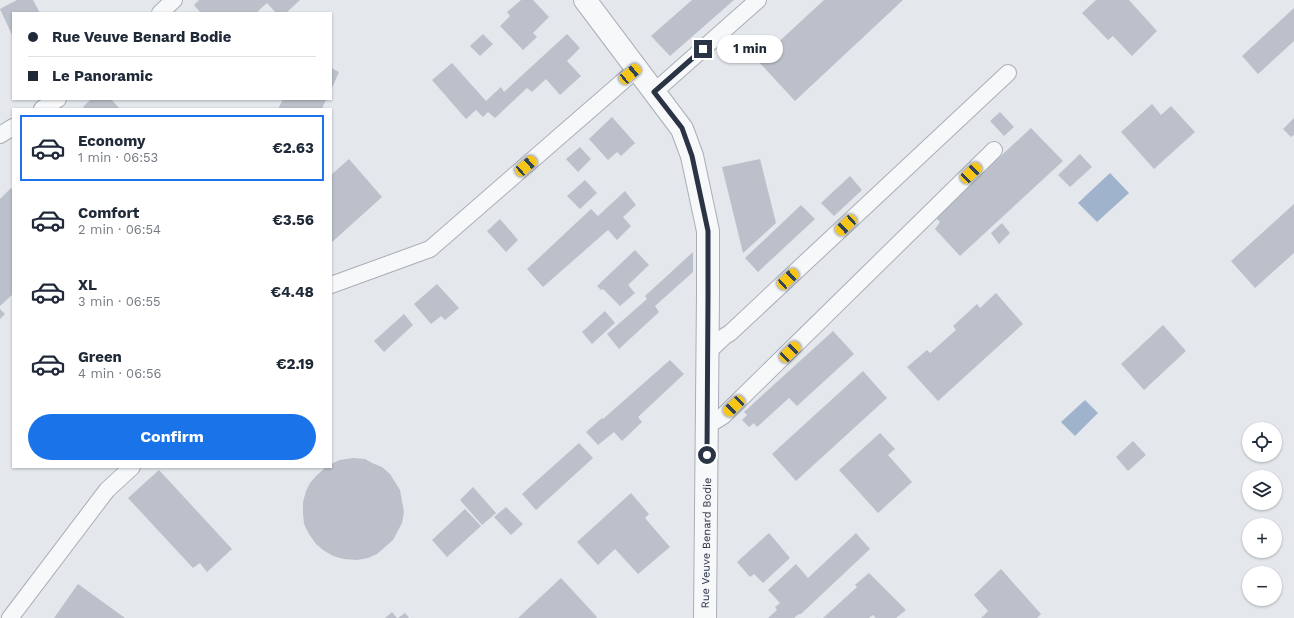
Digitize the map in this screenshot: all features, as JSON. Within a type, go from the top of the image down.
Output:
[{"type":"street","name":"Rue Veuve Benard Bodie","points":[[585,0],[682,128],[692,156],[708,231],[705,618]]},
{"type":"lane","points":[[161,12],[174,0]]},
{"type":"lane","points":[[654,92],[758,0]]},
{"type":"lane","points":[[332,285],[430,249],[637,69]]},
{"type":"lane","points":[[708,352],[1008,73]]},
{"type":"lane","points":[[44,108],[56,100]]},
{"type":"lane","points":[[0,135],[12,128]]},
{"type":"lane","points":[[707,426],[723,416],[994,150]]},
{"type":"lane","points":[[10,618],[107,490],[131,468]]},
{"type":"water","points":[[1110,173],[1129,193],[1097,222],[1078,203]]},
{"type":"water","points":[[1085,400],[1098,413],[1075,436],[1061,422]]},
{"type":"building","points":[[17,0],[33,0],[39,12],[12,12],[12,35],[0,9]]},
{"type":"building","points":[[199,0],[300,0],[287,12],[275,12],[267,3],[258,12],[200,12],[194,5]]},
{"type":"building","points":[[521,0],[533,0],[549,17],[533,33],[537,37],[523,50],[500,26],[510,16],[507,12]]},
{"type":"building","points":[[692,0],[734,0],[670,56],[651,36]]},
{"type":"building","points":[[824,0],[903,0],[795,101],[758,61]]},
{"type":"building","points":[[1096,0],[1129,0],[1157,31],[1132,56],[1113,36],[1108,40],[1082,13]]},
{"type":"building","points":[[1294,8],[1294,41],[1258,74],[1242,56]]},
{"type":"building","points":[[483,34],[493,44],[480,56],[470,46]]},
{"type":"building","points":[[567,34],[580,48],[567,61],[581,76],[560,95],[546,79],[532,92],[527,88],[495,118],[488,112],[483,117],[476,110],[466,119],[432,80],[452,63],[486,101],[501,87],[504,92]]},
{"type":"building","points":[[332,68],[339,72],[332,88]]},
{"type":"building","points":[[90,100],[112,100],[119,108],[84,108],[83,107]]},
{"type":"building","points":[[282,100],[326,100],[322,108],[278,108]]},
{"type":"building","points":[[1152,104],[1161,115],[1171,106],[1195,132],[1154,169],[1121,132]]},
{"type":"building","points":[[1000,112],[1014,127],[1004,136],[990,121]]},
{"type":"building","points":[[612,117],[635,143],[621,156],[617,152],[608,160],[589,139]]},
{"type":"building","points":[[1294,118],[1294,135],[1291,137],[1283,129]]},
{"type":"building","points":[[1031,128],[1063,161],[960,256],[935,229],[940,222],[935,217]]},
{"type":"building","points":[[580,147],[591,159],[578,172],[566,159]]},
{"type":"building","points":[[1080,154],[1092,167],[1070,187],[1058,175]]},
{"type":"building","points":[[349,159],[382,197],[332,242],[332,174]]},
{"type":"building","points":[[760,159],[776,223],[743,253],[722,167]]},
{"type":"building","points":[[850,176],[862,190],[834,216],[821,203]]},
{"type":"building","points":[[585,180],[597,193],[580,209],[567,196]]},
{"type":"building","points":[[11,188],[12,189],[12,295],[0,306],[0,199]]},
{"type":"building","points":[[625,191],[636,205],[623,217],[631,226],[617,240],[608,230],[543,287],[527,269],[591,209],[598,216]]},
{"type":"building","points":[[1294,204],[1294,253],[1255,288],[1231,261]]},
{"type":"building","points":[[801,205],[815,219],[758,272],[745,258]]},
{"type":"building","points":[[500,219],[518,240],[506,252],[487,231]]},
{"type":"building","points":[[1002,223],[1010,233],[999,244],[991,233]]},
{"type":"building","points":[[635,250],[649,265],[628,285],[635,293],[620,306],[603,289],[601,290],[597,286]]},
{"type":"building","points":[[693,252],[693,272],[655,306],[659,312],[619,349],[607,334],[647,299],[645,296]]},
{"type":"building","points":[[437,284],[459,308],[445,320],[441,316],[431,324],[414,304]]},
{"type":"building","points":[[996,293],[1023,324],[938,401],[907,367],[927,350],[930,353],[956,330],[953,326],[977,304],[980,308]]},
{"type":"building","points":[[0,309],[5,314],[0,319]]},
{"type":"building","points":[[605,311],[615,323],[592,344],[582,332]]},
{"type":"building","points":[[404,314],[413,325],[384,352],[374,341]]},
{"type":"building","points":[[1163,325],[1186,351],[1144,390],[1121,364]]},
{"type":"building","points":[[833,331],[854,354],[797,406],[789,398],[757,427],[754,423],[749,427],[742,420],[747,415],[744,412]]},
{"type":"building","points":[[670,360],[684,374],[638,417],[642,422],[622,441],[614,432],[598,445],[586,432]]},
{"type":"building","points":[[863,371],[887,398],[796,481],[772,454]]},
{"type":"building","points":[[880,433],[895,449],[888,455],[912,482],[878,513],[839,470]]},
{"type":"building","points":[[1133,441],[1146,455],[1128,471],[1116,457]]},
{"type":"building","points":[[579,443],[593,458],[536,510],[522,494]]},
{"type":"building","points":[[353,458],[365,459],[382,467],[390,474],[400,490],[404,512],[402,523],[393,540],[377,554],[368,558],[357,560],[333,556],[316,544],[304,524],[303,502],[310,483],[325,468],[332,468],[332,464],[340,460]]},
{"type":"building","points":[[159,470],[232,549],[207,572],[200,563],[193,568],[128,498]]},
{"type":"building","points":[[473,487],[496,513],[482,525],[460,500]]},
{"type":"building","points":[[631,493],[649,514],[645,518],[670,547],[638,574],[615,549],[598,565],[577,542]]},
{"type":"building","points":[[506,507],[523,524],[511,535],[494,517]]},
{"type":"building","points":[[465,509],[481,526],[447,557],[432,540]]},
{"type":"building","points":[[769,533],[790,558],[763,583],[754,574],[750,577],[737,562]]},
{"type":"building","points":[[856,533],[870,549],[801,614],[794,618],[768,618],[777,610],[775,607],[780,603],[768,590],[796,564],[808,578]]},
{"type":"building","points":[[1001,569],[1041,614],[1037,618],[981,618],[988,611],[974,595]]},
{"type":"building","points":[[869,573],[906,610],[896,618],[876,618],[873,615],[869,618],[823,618],[857,587],[855,585]]},
{"type":"building","points":[[561,578],[597,617],[596,618],[518,618]]},
{"type":"building","points":[[78,584],[125,618],[54,618]]},
{"type":"building","points":[[392,612],[397,618],[385,618]]},
{"type":"building","points":[[405,613],[409,618],[398,618]]},
{"type":"route","points":[[703,49],[654,92],[682,128],[692,156],[708,231],[707,455]]}]
